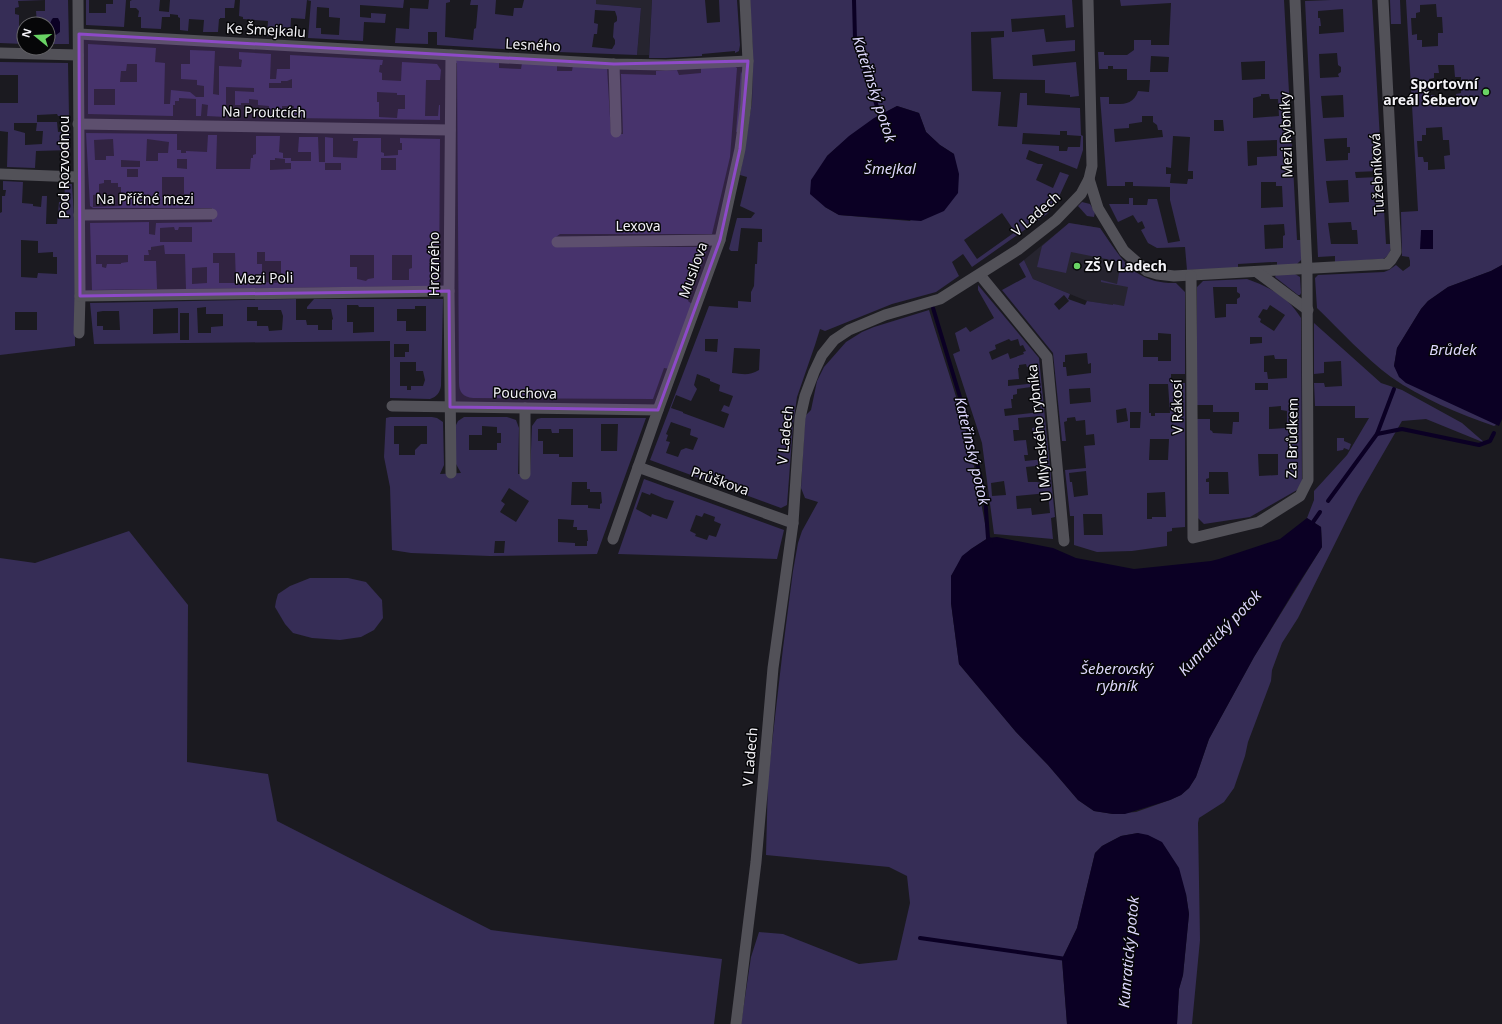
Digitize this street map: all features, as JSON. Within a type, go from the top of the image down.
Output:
[{"type":"street","name":"Pod Rozvodnou","points":[[78,0],[79,333]]},
{"type":"street","name":"Musilova","points":[[613,539],[720,240],[740,149],[746,104],[748,61],[745,0]]},
{"type":"street","name":"V Ladech","points":[[736,1024],[756,862],[773,668],[793,523],[800,418],[805,396],[822,355],[834,340],[849,330],[885,315],[933,302],[947,295],[1019,249],[1056,220],[1081,194],[1089,179],[1092,166],[1088,0]]},
{"type":"street","name":"Mezi Rybníky","points":[[1295,0],[1308,310]]},
{"type":"street","name":"Tužebníková","points":[[1307,269],[1382,265],[1392,260],[1396,252],[1383,0]]},
{"type":"street","name":"Ke Šmejkalu","points":[[79,34],[451,55]]},
{"type":"street","points":[[0,54],[78,55]]},
{"type":"street","name":"Lesného","points":[[451,55],[614,64],[666,65],[748,61]]},
{"type":"street","name":"Hrozného","points":[[451,55],[449,291],[451,473]]},
{"type":"street","points":[[614,64],[616,132]]},
{"type":"street","name":"Na Proutcích","points":[[78,124],[450,130]]},
{"type":"street","points":[[0,174],[78,177]]},
{"type":"street","points":[[1089,179],[1098,208],[1114,237],[1128,255],[1147,271],[1174,276],[1191,276],[1307,269]]},
{"type":"street","name":"Na Příčné mezi","points":[[79,215],[212,214]]},
{"type":"street","name":"Lexova","points":[[557,240],[720,240]]},
{"type":"street","points":[[1257,272],[1308,310]]},
{"type":"street","name":"U Mlýnského rybníka","points":[[980,275],[1047,357],[1064,541]]},
{"type":"street","name":"V Rákosí","points":[[1191,276],[1194,538]]},
{"type":"street","name":"Mezi Poli","points":[[80,296],[449,291]]},
{"type":"street","name":"Za Brůdkem","points":[[1194,538],[1258,522],[1300,496],[1308,480],[1308,310]]},
{"type":"street","name":"Pouchova","points":[[392,406],[658,410]]},
{"type":"street","points":[[525,408],[525,474]]},
{"type":"street","name":"Průškova","points":[[638,467],[793,523]]},
{"type":"highlighted area","points":[[79,34],[614,64],[748,61],[740,149],[720,240],[658,410],[450,407],[449,291],[80,296]]},
{"type":"shaded area","points":[[0,0],[45,0],[18,1],[19,7],[15,8],[15,14],[19,15],[16,16],[16,44],[0,43]]},
{"type":"shaded area","points":[[45,0],[68,0],[69,44],[56,44],[56,16],[36,16],[36,11],[45,11]]},
{"type":"shaded area","points":[[86,0],[89,0],[89,13],[106,13],[106,4],[113,4],[113,0],[126,0],[124,27],[86,25]]},
{"type":"shaded area","points":[[160,0],[159,11],[169,12],[170,0],[235,0],[234,8],[225,8],[225,18],[219,19],[218,32],[203,32],[204,20],[189,19],[188,31],[180,30],[180,18],[178,15],[170,14],[170,17],[162,17],[161,29],[141,28],[141,17],[138,17],[139,11],[136,8],[130,8],[130,1]]},
{"type":"shaded area","points":[[240,0],[307,0],[305,19],[291,18],[290,37],[267,36],[268,21],[243,19],[243,17],[239,16]]},
{"type":"shaded area","points":[[307,0],[404,0],[403,8],[360,5],[360,17],[371,18],[371,13],[386,14],[385,23],[364,22],[363,41],[308,38],[311,1]],"holes":[[[317,7],[329,8],[329,17],[340,18],[339,35],[321,34],[321,28],[316,28]]]},
{"type":"shaded area","points":[[429,0],[450,0],[450,2],[446,3],[445,37],[473,40],[474,29],[476,28],[478,5],[470,5],[471,0],[496,0],[495,14],[513,16],[514,8],[522,8],[524,0],[596,0],[596,4],[641,8],[637,55],[532,51],[437,45],[437,32],[428,32],[428,44],[395,43],[396,28],[409,29],[410,8],[428,9]],"holes":[[[595,10],[615,11],[617,21],[614,23],[613,37],[615,44],[612,49],[592,47],[594,34],[597,34],[598,24],[594,23]]]},
{"type":"shaded area","points":[[596,0],[652,0],[649,55],[637,55],[641,8],[595,4]]},
{"type":"shaded area","points":[[652,0],[705,0],[707,23],[720,22],[719,0],[737,0],[740,45],[739,51],[735,53],[735,51],[702,54],[702,56],[649,58]]},
{"type":"shaded area","points":[[750,0],[1072,0],[1074,27],[1066,28],[1065,15],[1011,19],[1012,32],[1044,29],[1046,42],[1075,40],[1075,51],[1032,55],[1033,66],[1076,62],[1079,96],[1070,97],[1070,95],[1045,93],[1045,80],[993,79],[991,38],[1004,37],[1004,31],[971,32],[972,91],[1001,92],[998,126],[1017,127],[1020,93],[1027,93],[1027,105],[1080,108],[1081,135],[1083,136],[1083,150],[1077,169],[1029,150],[1026,159],[1038,164],[1043,164],[1036,180],[1053,188],[1060,172],[1069,175],[1057,201],[1047,214],[972,267],[963,254],[952,262],[959,276],[936,292],[892,304],[825,331],[820,329],[797,397],[793,425],[787,505],[781,508],[650,460],[709,306],[738,308],[738,301],[751,302],[751,292],[754,286],[755,264],[757,264],[758,242],[762,242],[762,229],[741,228],[738,251],[731,251],[729,249],[737,218],[751,218],[755,213],[740,206],[747,177],[740,175],[752,102],[753,56]],"holes":[[[897,106],[919,113],[926,132],[940,145],[954,154],[910,221],[839,215],[825,207],[827,156],[844,141],[877,117]],[[1060,131],[1067,131],[1067,135],[1081,136],[1080,147],[1068,147],[1067,151],[1059,151],[1059,146],[1022,144],[1023,133],[1060,135]],[[1002,213],[1015,232],[977,259],[964,240]],[[705,339],[718,339],[717,352],[705,351]],[[734,348],[760,349],[759,370],[749,374],[732,373]],[[697,374],[720,385],[719,391],[733,396],[729,407],[724,405],[721,411],[729,414],[724,428],[671,408],[676,395],[691,401],[697,389],[694,385]],[[671,422],[691,429],[690,435],[698,438],[693,450],[686,448],[681,450],[678,457],[666,453],[670,442],[666,441],[668,435],[666,434]]]},
{"type":"shaded area","points":[[1120,0],[1284,0],[1297,240],[1301,240],[1301,260],[1296,265],[1277,267],[1277,262],[1274,262],[1238,264],[1238,268],[1187,270],[1185,247],[1157,248],[1148,243],[1141,230],[1145,228],[1142,221],[1138,223],[1133,215],[1118,222],[1109,204],[1129,204],[1129,198],[1133,198],[1133,205],[1147,205],[1148,199],[1157,199],[1168,243],[1180,241],[1170,200],[1170,187],[1133,186],[1133,182],[1125,182],[1125,186],[1107,186],[1100,97],[1109,97],[1109,104],[1130,102],[1136,96],[1138,91],[1149,92],[1150,80],[1127,80],[1127,69],[1113,69],[1113,66],[1108,66],[1108,69],[1099,69],[1098,52],[1104,52],[1104,55],[1127,55],[1134,50],[1134,40],[1151,40],[1151,45],[1169,45],[1171,3],[1121,6]],"holes":[[[1151,56],[1169,57],[1168,72],[1150,72]],[[1265,61],[1265,79],[1242,80],[1241,62]],[[1261,94],[1269,94],[1270,99],[1278,99],[1279,116],[1253,118],[1253,98],[1261,96]],[[1142,116],[1153,116],[1153,122],[1157,125],[1158,130],[1162,130],[1163,137],[1115,142],[1114,129],[1129,128],[1129,124],[1142,122]],[[1214,120],[1223,120],[1224,131],[1214,131]],[[1173,136],[1190,137],[1188,171],[1193,171],[1193,179],[1188,179],[1187,184],[1170,183],[1171,174],[1166,174],[1166,167],[1171,168]],[[1277,140],[1277,156],[1257,157],[1257,165],[1248,166],[1247,141]],[[1261,182],[1276,182],[1276,186],[1282,186],[1283,207],[1261,208]],[[1284,224],[1285,235],[1283,236],[1283,248],[1265,249],[1264,225]]]},
{"type":"shaded area","points":[[1372,0],[1386,244],[1391,244],[1389,253],[1383,259],[1335,262],[1335,256],[1318,257],[1305,1]],"holes":[[[1343,9],[1344,32],[1319,34],[1319,26],[1321,26],[1320,18],[1318,18],[1318,11]],[[1337,53],[1338,65],[1341,67],[1341,72],[1338,74],[1339,77],[1320,78],[1319,54]],[[1343,95],[1344,117],[1323,118],[1321,96]],[[1347,138],[1347,147],[1350,147],[1348,160],[1326,161],[1324,139]],[[1379,171],[1379,177],[1356,178],[1355,172]],[[1348,180],[1349,202],[1329,203],[1326,181]],[[1351,222],[1352,230],[1357,230],[1358,244],[1331,244],[1328,223]]]},
{"type":"shaded area","points":[[1390,0],[1400,0],[1401,24],[1391,24]]},
{"type":"shaded area","points":[[1406,0],[1502,0],[1502,265],[1491,271],[1448,287],[1428,301],[1421,309],[1397,348],[1394,366],[1495,423],[1496,425],[1494,426],[1441,405],[1415,392],[1391,377],[1362,353],[1317,308],[1315,278],[1318,275],[1384,272],[1396,265],[1403,271],[1410,266],[1409,257],[1402,256],[1401,212],[1418,211]],"holes":[[[1436,4],[1437,17],[1442,17],[1443,33],[1438,33],[1438,46],[1422,47],[1422,40],[1417,40],[1417,34],[1412,35],[1411,18],[1416,18],[1416,13],[1420,12],[1420,5]],[[1438,65],[1454,65],[1455,77],[1461,77],[1461,93],[1456,94],[1457,107],[1440,107],[1440,100],[1435,100],[1435,95],[1430,95],[1429,79],[1434,78],[1434,73],[1439,73]],[[1442,127],[1443,140],[1449,140],[1450,155],[1444,156],[1445,169],[1428,170],[1428,162],[1424,162],[1423,157],[1418,157],[1417,141],[1422,141],[1422,135],[1426,135],[1426,128]]]},
{"type":"shaded area","points":[[88,44],[156,48],[155,62],[165,63],[164,104],[170,104],[171,90],[190,92],[196,97],[204,97],[204,86],[197,85],[197,80],[181,79],[181,64],[190,64],[190,50],[215,51],[213,94],[219,95],[219,66],[241,67],[242,60],[239,59],[239,52],[271,54],[270,79],[276,79],[277,69],[290,69],[290,55],[383,60],[382,65],[380,65],[379,72],[382,73],[382,80],[401,81],[402,62],[437,64],[441,70],[440,80],[426,80],[425,116],[438,116],[440,105],[440,120],[294,118],[294,106],[282,106],[282,117],[269,117],[269,106],[258,105],[258,100],[249,99],[249,103],[235,105],[235,91],[254,92],[254,88],[226,87],[226,117],[207,116],[208,105],[202,104],[201,116],[196,116],[196,99],[179,98],[179,101],[175,101],[175,105],[173,105],[173,116],[88,114]],"holes":[[[127,64],[137,64],[137,82],[120,82],[121,71],[126,71]],[[292,79],[292,88],[269,88],[269,83],[281,83],[281,81]],[[94,89],[115,89],[115,105],[94,105]],[[377,92],[405,95],[405,109],[398,109],[397,118],[379,117],[379,102],[377,102]]]},
{"type":"shaded area","points":[[457,59],[499,63],[499,68],[521,69],[522,63],[557,65],[557,71],[572,71],[573,65],[607,68],[611,134],[623,134],[621,74],[656,75],[656,71],[677,70],[679,75],[701,73],[701,68],[734,66],[737,68],[730,157],[712,234],[560,234],[553,239],[554,247],[708,247],[688,301],[693,305],[670,369],[664,368],[653,399],[473,398],[464,395],[461,391],[459,383],[457,63],[455,63]]},
{"type":"shaded area","points":[[0,62],[68,63],[69,116],[58,116],[57,114],[37,115],[37,122],[57,122],[58,132],[70,131],[70,150],[36,151],[35,168],[7,167],[8,132],[0,131],[0,103],[18,103],[18,75],[0,75]],"holes":[[[14,123],[37,123],[36,131],[43,131],[42,144],[25,145],[25,133],[14,130]]]},
{"type":"shaded area","points":[[741,71],[743,77],[739,131],[736,132]]},
{"type":"shaded area","points":[[86,133],[177,134],[177,150],[181,150],[181,153],[186,153],[186,151],[207,152],[208,135],[217,135],[216,169],[250,169],[251,158],[253,158],[253,155],[256,154],[256,136],[280,136],[279,152],[283,153],[283,158],[291,158],[291,161],[311,161],[311,152],[298,152],[299,137],[318,137],[319,162],[325,162],[325,137],[333,138],[333,157],[357,158],[358,141],[353,141],[353,138],[381,138],[381,152],[384,153],[384,156],[398,155],[398,150],[402,150],[400,138],[440,139],[439,286],[186,289],[185,254],[165,254],[164,245],[151,247],[151,250],[148,250],[149,255],[144,255],[144,261],[156,261],[157,289],[92,290],[90,223],[149,222],[149,234],[155,235],[156,223],[212,222],[212,208],[93,208],[90,206]],"holes":[[[113,139],[114,156],[106,156],[106,160],[95,160],[94,140]],[[147,139],[169,142],[168,153],[158,153],[158,161],[146,161]],[[275,158],[285,159],[285,163],[291,163],[291,169],[270,170],[270,160],[275,160]],[[381,158],[396,158],[396,170],[381,170]],[[177,159],[187,159],[187,169],[177,168]],[[121,160],[140,161],[140,167],[121,167]],[[325,163],[341,163],[341,170],[325,170]],[[127,169],[138,169],[138,177],[127,177]],[[162,177],[184,177],[184,196],[162,197]],[[104,180],[111,180],[111,183],[118,183],[118,187],[121,187],[121,206],[93,207],[93,195],[99,194],[99,184],[104,183]],[[174,227],[175,230],[178,230],[179,227],[192,227],[192,242],[160,242],[160,228]],[[257,252],[265,252],[265,261],[281,261],[281,276],[277,276],[277,283],[262,282],[262,264],[257,264]],[[213,253],[235,253],[236,283],[219,283],[219,263],[213,263]],[[96,255],[128,255],[128,262],[121,264],[107,264],[106,268],[102,267],[102,264],[96,264]],[[350,255],[374,255],[374,278],[366,281],[357,279],[357,267],[350,267]],[[392,255],[412,255],[412,268],[409,269],[409,280],[392,280]],[[207,267],[207,283],[192,284],[192,268]]]},
{"type":"shaded area","points":[[3,181],[23,182],[22,203],[33,204],[33,206],[41,207],[42,196],[47,196],[46,224],[57,224],[59,202],[64,202],[65,184],[72,184],[75,233],[75,346],[0,355],[0,213],[2,212],[2,196],[5,196],[6,190],[3,190]],"holes":[[[21,240],[38,241],[38,253],[53,252],[53,257],[57,257],[57,274],[38,273],[37,278],[21,277]],[[15,312],[37,312],[37,330],[15,330]]]},
{"type":"shaded area","points":[[1082,202],[1090,204],[1095,212],[1094,217],[1087,216],[1078,206]]},
{"type":"shaded area","name":"ZŠ V Ladech","points":[[1069,223],[1100,228],[1124,263],[1130,268],[1129,308],[1087,301],[1033,279],[1024,260]]},
{"type":"shaded area","points":[[1069,223],[1100,228],[1122,259],[1139,274],[1149,279],[1176,283],[1185,292],[1185,374],[1171,374],[1171,383],[1185,383],[1185,527],[1172,528],[1172,531],[1167,532],[1167,546],[1132,551],[1097,552],[1074,545],[1074,516],[1070,516],[1065,470],[1086,468],[1084,446],[1095,445],[1094,434],[1086,435],[1085,420],[1076,421],[1075,417],[1067,418],[1067,421],[1064,422],[1066,441],[1062,441],[1053,353],[1002,290],[1026,277],[1019,264],[1024,260],[1033,279],[1070,294],[1068,299],[1085,305],[1087,301],[1124,306],[1128,287],[1101,282],[1101,280],[1117,284],[1121,262],[1071,252],[1066,273],[1037,267],[1042,246]],"holes":[[[1064,295],[1069,301],[1059,310],[1054,304]],[[1158,333],[1171,334],[1171,361],[1158,361],[1158,357],[1143,357],[1143,340],[1158,340]],[[1087,353],[1088,364],[1091,363],[1091,373],[1067,376],[1066,367],[1063,367],[1063,362],[1065,362],[1065,355]],[[1149,384],[1168,384],[1170,413],[1155,413],[1155,416],[1151,416],[1151,413],[1149,413]],[[1090,388],[1091,402],[1070,404],[1069,389]],[[1126,408],[1128,421],[1117,423],[1116,410]],[[1130,412],[1141,412],[1140,428],[1130,428]],[[1150,439],[1169,439],[1168,460],[1149,460]],[[1086,471],[1088,495],[1074,497],[1072,482],[1070,482],[1069,473]],[[1165,492],[1166,517],[1152,517],[1152,519],[1147,519],[1147,493]],[[1083,514],[1102,514],[1103,535],[1084,535]]]},
{"type":"shaded area","points":[[1295,274],[1300,277],[1300,295],[1275,277],[1276,275]]},
{"type":"shaded area","points":[[1247,279],[1263,285],[1284,298],[1296,310],[1301,318],[1302,483],[1297,490],[1250,517],[1204,524],[1197,517],[1197,419],[1210,419],[1210,430],[1213,433],[1232,434],[1233,422],[1239,422],[1239,412],[1213,412],[1213,405],[1197,405],[1197,287],[1203,281]],"holes":[[[1213,287],[1237,287],[1237,292],[1240,294],[1240,297],[1237,299],[1237,304],[1226,304],[1226,317],[1215,318]],[[1270,305],[1285,315],[1274,331],[1260,322],[1261,319],[1258,317],[1263,309],[1267,310]],[[1250,337],[1262,337],[1262,343],[1250,344]],[[1274,355],[1275,359],[1287,359],[1287,378],[1268,379],[1267,372],[1264,372],[1264,356]],[[1255,383],[1268,383],[1268,390],[1255,390]],[[1281,406],[1281,410],[1287,411],[1287,428],[1269,429],[1269,407]],[[1258,454],[1278,454],[1278,475],[1259,476]],[[1209,472],[1228,472],[1229,494],[1209,494],[1209,482],[1206,482],[1206,479],[1209,478]]]},
{"type":"shaded area","points":[[978,285],[1039,358],[1055,517],[1051,518],[1053,539],[994,534],[982,443],[953,354],[960,351],[955,333],[966,327],[970,332],[994,318],[978,290]],"holes":[[[1009,339],[1011,341],[1018,339],[1020,346],[1023,345],[1026,351],[1023,352],[1024,354],[1010,359],[1008,353],[992,360],[989,352],[996,349],[995,345]],[[1026,364],[1027,367],[1036,366],[1037,383],[1008,386],[1008,380],[1019,379],[1019,365]],[[1038,386],[1041,412],[1005,416],[1004,409],[1012,408],[1011,399],[1013,399],[1013,395],[1017,394],[1017,389]],[[1041,416],[1042,422],[1038,427],[1032,428],[1034,439],[1043,439],[1045,459],[1025,461],[1024,455],[1028,455],[1026,440],[1014,441],[1013,430],[1019,430],[1018,418]],[[1045,465],[1046,484],[1028,482],[1026,467]],[[1004,481],[1006,495],[992,496],[991,483]],[[1048,493],[1050,513],[1032,515],[1031,508],[1017,509],[1016,496]]]},
{"type":"shaded area","points":[[296,299],[296,320],[306,320],[307,325],[318,325],[318,330],[332,330],[333,319],[331,309],[307,309],[314,299],[443,299],[441,388],[436,396],[430,399],[390,398],[390,341],[94,344],[90,303]],"holes":[[[347,305],[374,307],[374,332],[353,333],[353,322],[347,322]],[[415,306],[426,306],[426,331],[406,331],[406,321],[397,321],[397,309],[415,309]],[[206,307],[206,314],[223,314],[223,326],[211,327],[211,333],[198,333],[197,308]],[[247,307],[258,307],[258,310],[281,310],[283,316],[282,330],[269,331],[268,326],[257,326],[257,321],[247,321]],[[178,308],[178,333],[153,334],[153,309]],[[119,311],[120,330],[103,330],[103,326],[97,326],[97,312]],[[180,313],[189,313],[189,340],[180,340]],[[394,344],[409,344],[409,352],[405,352],[405,357],[394,357]],[[400,362],[416,362],[416,371],[423,371],[425,380],[423,386],[411,386],[411,390],[407,390],[407,386],[400,386]]]},
{"type":"shaded area","points":[[929,310],[968,439],[988,538],[971,549],[951,576],[951,603],[959,664],[1016,732],[1048,765],[1078,800],[1094,811],[1113,814],[1136,812],[1170,800],[1181,795],[1189,788],[1196,777],[1209,739],[1254,657],[1322,547],[1321,527],[1307,518],[1314,500],[1314,491],[1347,455],[1369,418],[1355,418],[1355,406],[1315,406],[1314,383],[1324,383],[1325,387],[1342,386],[1341,361],[1324,362],[1324,373],[1314,374],[1314,323],[1381,383],[1402,390],[1462,423],[1485,443],[1426,419],[1402,421],[1358,497],[1298,618],[1282,643],[1272,670],[1271,681],[1248,742],[1245,756],[1234,788],[1224,802],[1199,818],[1200,940],[1192,1024],[1177,1024],[1179,989],[1183,975],[1189,914],[1186,894],[1138,833],[1121,836],[1102,846],[1095,853],[1077,928],[1062,959],[1067,1024],[741,1024],[751,957],[759,932],[783,934],[859,964],[897,960],[910,903],[907,876],[889,867],[766,855],[768,778],[783,648],[798,543],[802,531],[818,502],[805,498],[801,488],[805,416],[811,410],[817,381],[824,367],[846,342],[862,332],[874,327]]},
{"type":"shaded area","points":[[432,417],[443,422],[444,465],[440,474],[461,473],[456,464],[456,425],[458,421],[464,417],[507,417],[516,420],[519,428],[518,474],[530,474],[532,426],[537,419],[646,418],[597,554],[490,556],[411,553],[392,550],[390,487],[384,457],[386,418]],"holes":[[[601,424],[618,424],[617,451],[601,451]],[[394,426],[427,426],[427,444],[421,444],[415,450],[415,455],[399,455],[399,444],[394,444]],[[482,426],[497,427],[497,433],[501,433],[501,443],[497,443],[497,450],[469,450],[469,435],[482,435]],[[538,429],[551,429],[552,433],[559,433],[559,429],[573,429],[573,457],[559,457],[559,454],[543,454],[543,441],[538,441]],[[572,482],[587,482],[587,489],[590,489],[590,492],[601,492],[602,503],[600,504],[600,509],[588,508],[588,505],[571,505]],[[509,488],[529,501],[516,522],[500,512],[505,504],[501,501]],[[558,519],[574,520],[573,527],[577,527],[577,530],[587,530],[587,546],[575,546],[575,543],[558,542]],[[495,541],[505,541],[504,553],[494,553]]]},
{"type":"shaded area","points":[[1337,438],[1344,438],[1344,441],[1351,444],[1349,450],[1344,448],[1343,450],[1337,451]]},
{"type":"shaded area","points":[[644,479],[784,530],[777,559],[618,554]],"holes":[[[642,492],[650,495],[651,493],[674,501],[667,519],[652,514],[651,517],[636,509]],[[704,513],[715,517],[714,521],[721,524],[716,537],[709,535],[707,540],[695,536],[696,534],[690,531],[696,515],[702,517]]]},
{"type":"shaded area","points":[[129,531],[188,605],[187,762],[268,774],[277,821],[491,930],[722,959],[714,1024],[0,1024],[0,558],[35,563]]},
{"type":"shaded area","points":[[310,578],[348,578],[366,582],[382,600],[383,618],[374,630],[361,637],[340,640],[312,638],[293,633],[285,624],[275,607],[278,594],[290,586]]},
{"type":"water","points":[[56,18],[58,18],[60,22],[60,32],[56,35]]},
{"type":"water","name":"Šmejkal","points":[[897,106],[919,113],[926,132],[940,145],[954,154],[959,174],[958,193],[944,211],[921,221],[839,215],[825,207],[810,194],[811,180],[827,156],[849,136],[874,118]]},
{"type":"water","points":[[1421,230],[1433,230],[1433,249],[1420,249]]},
{"type":"water","name":"Brůdek","points":[[1502,265],[1502,419],[1499,426],[1406,383],[1399,377],[1394,366],[1397,348],[1421,309],[1428,301],[1448,287],[1491,271]]},
{"type":"water","name":"Šeberovský rybník","points":[[1307,518],[1321,527],[1322,547],[1254,657],[1209,739],[1196,777],[1189,788],[1181,795],[1170,800],[1125,814],[1094,811],[1078,800],[1048,765],[1016,732],[959,664],[951,603],[951,576],[962,556],[988,538],[997,537],[1053,548],[1076,558],[1134,569],[1219,559],[1280,539]]},
{"type":"water","points":[[1138,833],[1148,835],[1162,842],[1179,868],[1186,894],[1189,914],[1183,975],[1179,989],[1177,1024],[1067,1024],[1062,959],[1077,928],[1095,853],[1102,846],[1121,836]]},
{"type":"waterway","name":"Kateřinský potok","points":[[854,0],[855,39],[881,119]]},
{"type":"waterway","name":"Kateřinský potok","points":[[933,308],[963,407],[985,496],[988,538],[991,541]]},
{"type":"waterway","name":"Kunratický potok","points":[[1328,501],[1377,434],[1394,389]]},
{"type":"waterway","points":[[1377,434],[1402,429],[1479,445],[1490,441],[1494,433]]},
{"type":"waterway","name":"Kunratický potok","points":[[1311,525],[1320,512]]},
{"type":"waterway","points":[[920,938],[1066,959]]},
{"type":"place","name":"Sportovní areál Šeberov","points":[[1486,92]]},
{"type":"place","name":"ZŠ V Ladech","points":[[1077,266]]}]
